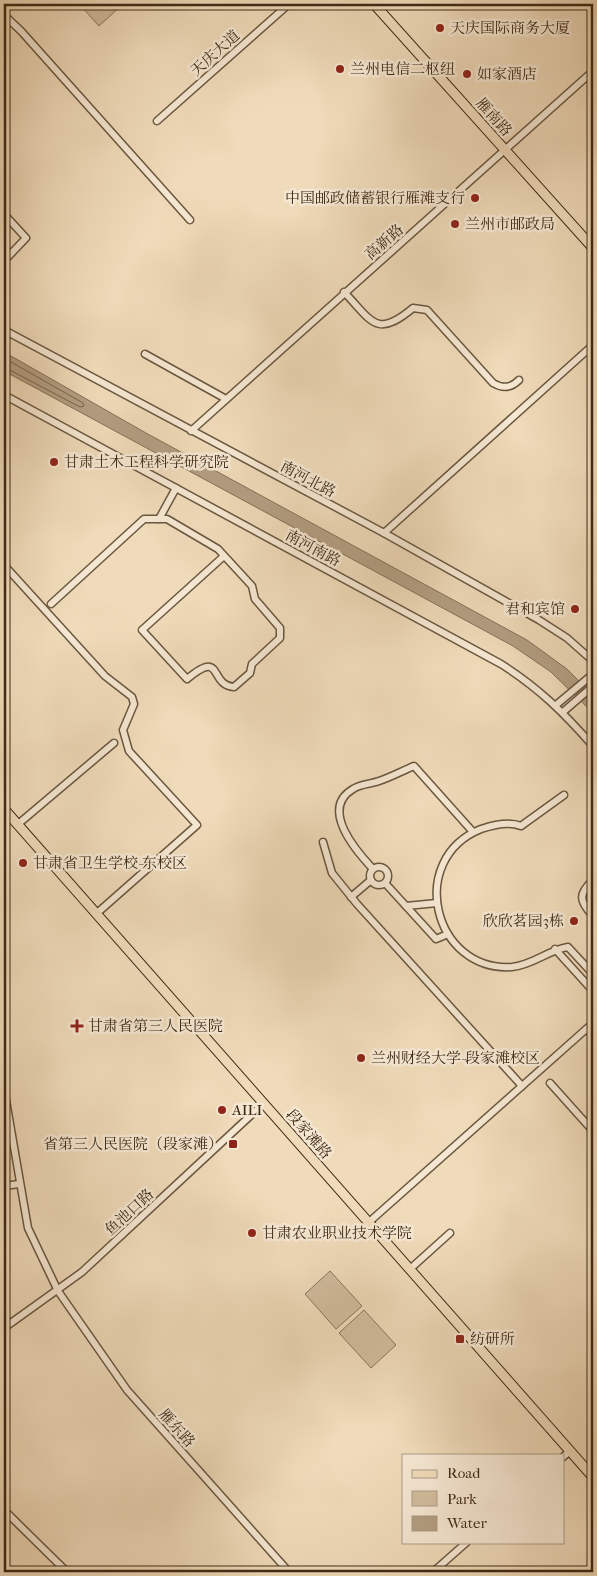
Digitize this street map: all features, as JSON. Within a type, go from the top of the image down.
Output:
[{"type":"main road","name":"雁南路","points":[[374,4],[593,248]]},
{"type":"main road","name":"段家滩路","points":[[4,810],[410,1270],[567,1454],[593,1477]]},
{"type":"street","name":"天庆大道","points":[[157,121],[289,4]]},
{"type":"street","points":[[4,15],[21,31],[190,220]]},
{"type":"street","name":"高新路","points":[[191,431],[344,292],[506,151],[593,71]]},
{"type":"street","points":[[4,214],[26,238],[4,261]]},
{"type":"street","points":[[344,292],[370,320],[383,325],[397,321],[413,308],[427,310],[493,383],[498,386],[510,387],[519,380]]},
{"type":"street","name":"南河北路","points":[[4,330],[384,533],[539,620],[567,638],[593,661]]},
{"type":"street","points":[[384,533],[593,345]]},
{"type":"street","points":[[145,354],[226,399]]},
{"type":"street","name":"南河南路","points":[[4,394],[501,664],[530,682],[556,705],[593,746]]},
{"type":"street","points":[[159,519],[176,488]]},
{"type":"street","points":[[51,604],[144,520],[167,519],[218,549],[252,586],[255,599],[282,632],[278,641],[252,664],[250,673],[234,688],[227,685],[207,666],[202,667],[187,679],[142,630],[224,556]]},
{"type":"street","points":[[4,565],[106,676],[132,697],[134,704],[122,730],[129,752],[197,825],[96,914]]},
{"type":"street","points":[[556,705],[593,674]]},
{"type":"street","points":[[563,712],[593,686]]},
{"type":"street","points":[[18,825],[114,743]]},
{"type":"street","points":[[374,869],[349,839],[340,823],[343,800],[352,789],[359,786],[378,781],[414,766],[474,832]]},
{"type":"street","points":[[564,795],[521,826],[515,824],[492,825],[474,832],[452,849],[440,870],[435,893],[439,916],[448,934],[466,954],[488,964],[512,967],[535,962],[555,949],[568,947],[593,974]]},
{"type":"street","points":[[323,842],[332,873],[522,1086]]},
{"type":"street","points":[[371,880],[377,885],[385,883],[388,878],[386,870],[381,867],[374,869]]},
{"type":"street","points":[[351,896],[371,880],[374,869]]},
{"type":"street","points":[[593,880],[584,888],[582,894],[584,905],[593,916]]},
{"type":"street","points":[[385,883],[436,939],[448,934]]},
{"type":"street","points":[[406,906],[437,903]]},
{"type":"street","points":[[555,949],[593,991]]},
{"type":"street","points":[[368,1223],[593,1024]]},
{"type":"street","points":[[587,1029],[593,1036]]},
{"type":"street","points":[[550,1083],[593,1131]]},
{"type":"street","points":[[4,1089],[28,1228],[58,1290]]},
{"type":"street","name":"鱼池口路","points":[[4,1328],[82,1272],[263,1104]]},
{"type":"street","points":[[4,1186],[19,1184]]},
{"type":"street","points":[[410,1270],[450,1233]]},
{"type":"street","name":"雁东路","points":[[58,1290],[126,1390],[289,1572]]},
{"type":"street","points":[[4,1510],[67,1572]]},
{"type":"street","points":[[433,1572],[465,1544]]},
{"type":"green space","points":[[79,4],[123,4],[99,26]]},
{"type":"green space","points":[[330,1271],[362,1306],[336,1329],[305,1294]]},
{"type":"green space","points":[[364,1310],[396,1345],[371,1368],[339,1333]]},
{"type":"water","points":[[4,352],[146,433],[527,640],[567,669],[593,695],[593,713],[551,672],[513,646],[4,371]]},
{"type":"place","name":"天庆国际商务大厦","points":[[440,28]]},
{"type":"place","name":"兰州电信二枢纽","points":[[340,69]]},
{"type":"place","name":"如家酒店","points":[[467,74]]},
{"type":"place","name":"中国邮政储蓄银行雁滩支行","points":[[475,198]]},
{"type":"place","name":"兰州市邮政局","points":[[455,224]]},
{"type":"place","name":"甘肃土木工程科学研究院","points":[[54,462]]},
{"type":"place","name":"君和宾馆","points":[[575,609]]},
{"type":"place","name":"甘肃省卫生学校-东校区","points":[[23,863]]},
{"type":"place","name":"欣欣茗园3栋","points":[[574,921]]},
{"type":"place","name":"甘肃省第三人民医院","points":[[77,1026]]},
{"type":"place","name":"兰州财经大学-段家滩校区","points":[[361,1058]]},
{"type":"place","name":"AILI","points":[[222,1110]]},
{"type":"place","name":"省第三人民医院（段家滩）","points":[[233,1144]]},
{"type":"place","name":"甘肃农业职业技术学院","points":[[252,1233]]},
{"type":"place","name":"纺研所","points":[[460,1339]]}]
